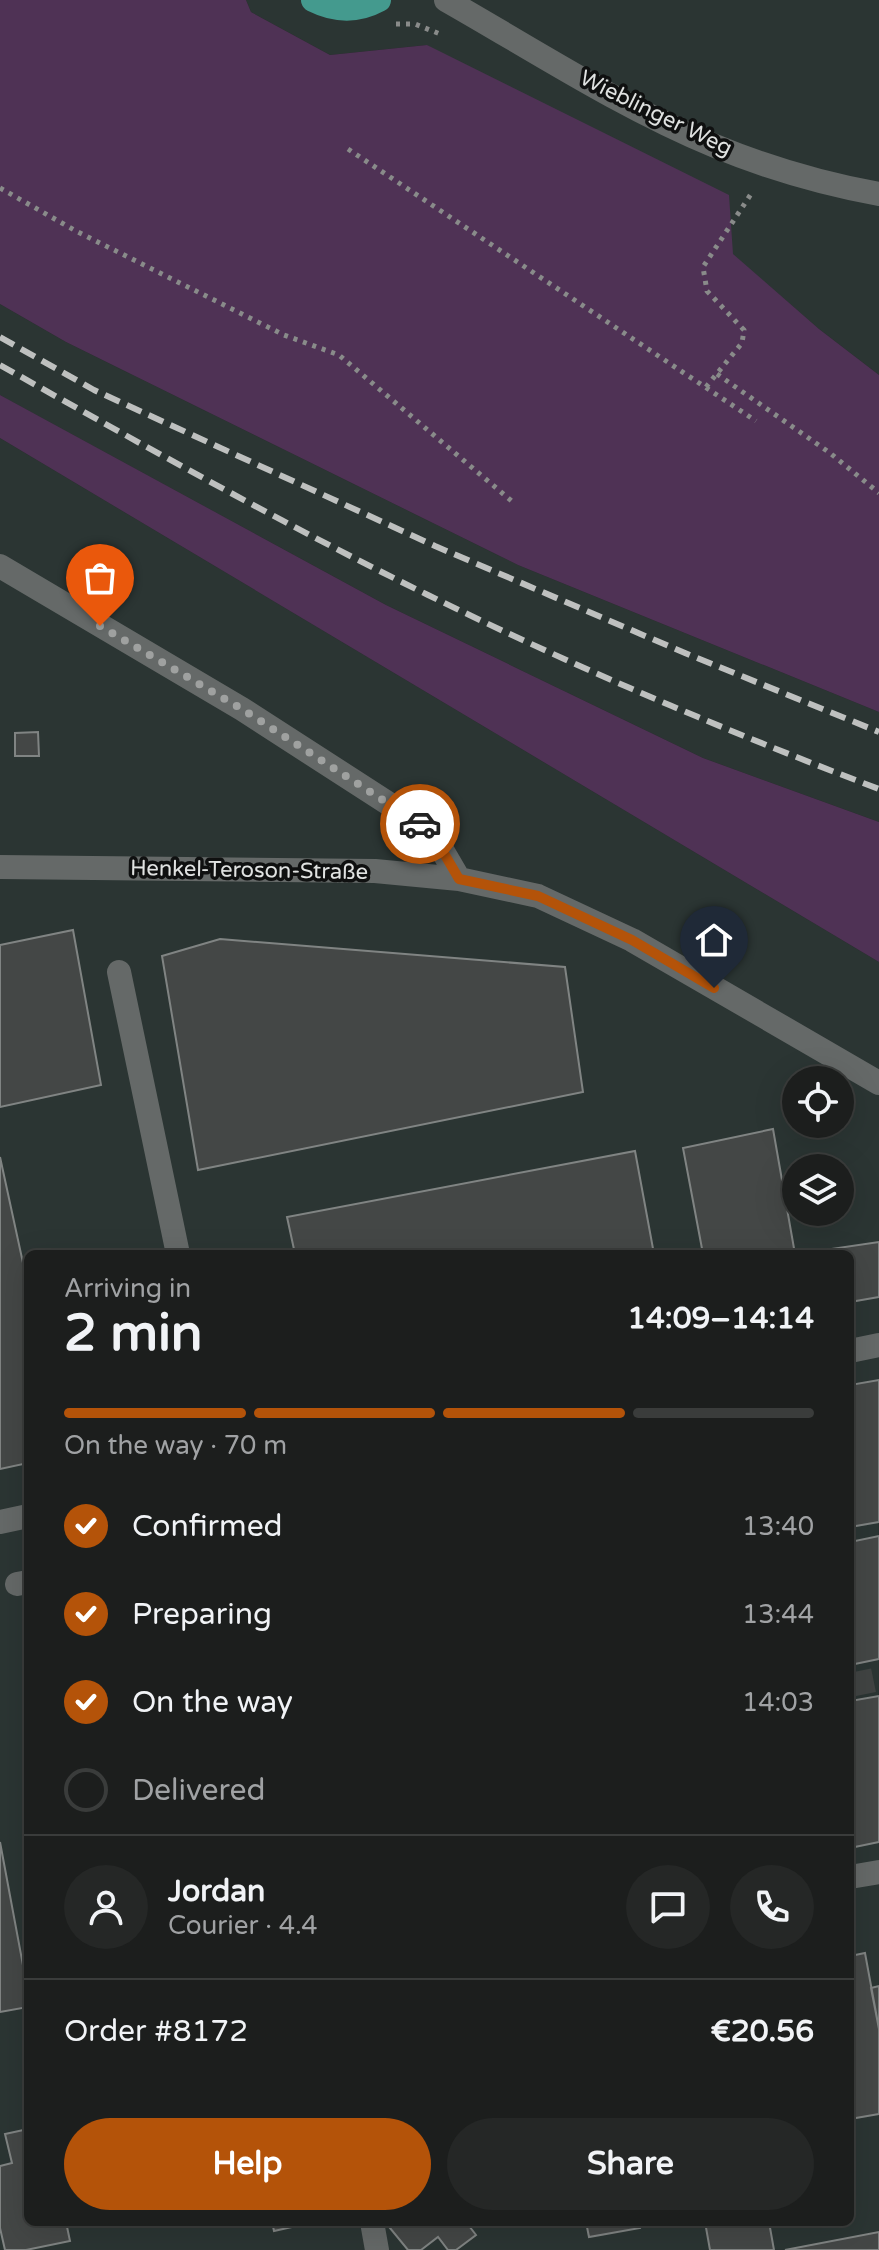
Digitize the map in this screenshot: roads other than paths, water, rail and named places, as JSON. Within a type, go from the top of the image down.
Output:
[{"type":"main road","points":[[313,0],[340,9],[365,7],[379,0]]},
{"type":"street","name":"Wieblinger Weg","points":[[446,0],[624,102],[715,146],[787,170],[879,194]]},
{"type":"street","points":[[0,566],[242,709],[431,831],[459,879]]},
{"type":"street","name":"Henkel-Teroson-Straße","points":[[0,867],[375,871],[459,879],[538,896],[632,940],[879,1083]]},
{"type":"street","points":[[119,972],[177,1250]]},
{"type":"street","points":[[854,1350],[879,1345]]},
{"type":"street","points":[[0,1522],[24,1517]]},
{"type":"street","points":[[854,1876],[879,1872]]},
{"type":"street","points":[[373,2226],[377,2250]]},
{"type":"tunnel","points":[[854,1684],[879,1679]]},
{"type":"railway","points":[[0,337],[94,390],[435,546],[879,732]]},
{"type":"railway","points":[[0,365],[266,512],[428,595],[651,697],[879,789]]}]
